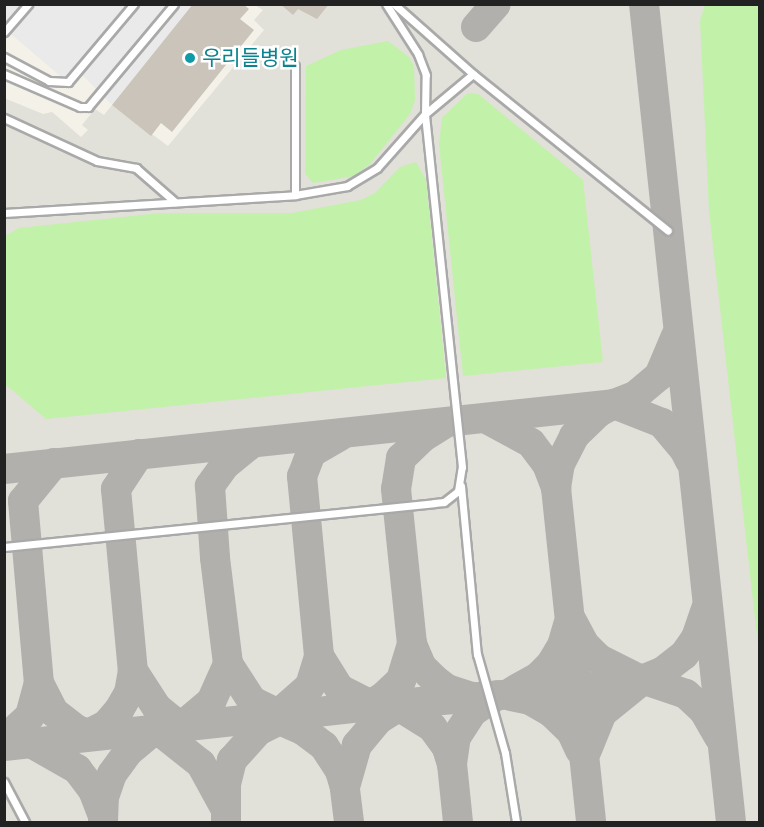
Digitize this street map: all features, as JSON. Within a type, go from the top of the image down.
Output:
[{"type":"lane","points":[[4,32],[28,4]]},
{"type":"lane","points":[[4,57],[44,79],[68,82],[134,4]]},
{"type":"lane","points":[[4,74],[88,107],[174,4]]},
{"type":"lane","points":[[386,4],[423,62],[425,114],[462,467],[461,486],[477,654],[505,753],[516,822]]},
{"type":"lane","points":[[394,4],[472,74],[668,231]]},
{"type":"lane","points":[[295,66],[295,195]]},
{"type":"lane","points":[[4,213],[295,195],[359,181],[394,151],[425,114],[472,74]]},
{"type":"lane","points":[[4,118],[97,161],[136,168],[175,202]]},
{"type":"lane","points":[[4,547],[434,503],[448,499],[461,486]]},
{"type":"lane","points":[[4,782],[26,822]]},
{"type":"shaded area","points":[[4,5],[193,5],[112,105],[82,75],[72,86],[5,29]]},
{"type":"shaded area","points":[[255,5],[759,5],[759,822],[5,822],[4,98],[43,114],[52,112],[81,137],[88,130],[82,125],[95,109],[104,115],[112,105],[168,146],[264,30],[254,20],[263,10]]},
{"type":"green space","points":[[705,5],[759,5],[759,654],[709,211],[700,20]]},
{"type":"green space","points":[[388,41],[409,57],[414,66],[415,100],[410,114],[370,164],[354,176],[313,183],[305,174],[306,66],[341,50]]},
{"type":"green space","points":[[468,93],[478,94],[583,180],[603,362],[463,376],[439,144],[442,118]]},
{"type":"green space","points":[[416,162],[426,180],[446,378],[46,419],[5,384],[5,236],[19,228],[161,213],[292,213],[361,200],[375,193],[400,167]]},
{"type":"building","name":"우리들병원","points":[[193,4],[243,4],[249,9],[240,19],[254,30],[172,132],[161,123],[151,136],[112,105]]},
{"type":"building","points":[[280,4],[329,4],[317,19],[298,9],[293,15]]},
{"type":"taxiway","points":[[476,27],[496,4]]},
{"type":"taxiway","points":[[644,4],[731,822]]},
{"type":"taxiway","points":[[4,469],[614,404],[635,396],[659,376],[676,336]]},
{"type":"taxiway","points":[[556,488],[560,464],[574,436],[599,412],[614,404],[662,423],[684,449],[690,461]]},
{"type":"taxiway","points":[[487,419],[531,443],[547,464],[556,488],[591,822]]},
{"type":"taxiway","points":[[444,424],[422,438],[401,458],[396,489],[412,644],[422,667],[435,680],[447,689],[472,697]]},
{"type":"taxiway","points":[[340,436],[311,453],[302,476],[319,656],[340,689],[374,706]]},
{"type":"taxiway","points":[[252,443],[225,465],[210,486],[215,558],[228,664],[252,701],[283,716]]},
{"type":"taxiway","points":[[139,454],[116,489],[133,671],[157,708],[173,721],[188,726]]},
{"type":"taxiway","points":[[54,463],[23,501],[39,683],[54,712],[77,730],[94,736]]},
{"type":"taxiway","points":[[4,746],[373,706],[632,684],[662,672],[684,655],[696,638],[706,609]]},
{"type":"taxiway","points":[[572,621],[585,645],[599,659],[643,681]]},
{"type":"taxiway","points":[[513,691],[538,677],[551,664],[562,646],[568,625]]},
{"type":"taxiway","points":[[367,706],[383,697],[401,680],[412,644]]},
{"type":"taxiway","points":[[276,716],[310,686],[319,656]]},
{"type":"taxiway","points":[[182,726],[211,702],[228,664]]},
{"type":"taxiway","points":[[86,735],[106,725],[119,710],[129,693],[133,671]]},
{"type":"taxiway","points":[[645,680],[686,694],[704,711],[719,737]]},
{"type":"taxiway","points":[[587,750],[602,713],[640,682]]},
{"type":"taxiway","points":[[4,740],[30,716],[39,683]]},
{"type":"taxiway","points":[[458,822],[452,764],[456,737],[472,712],[497,695]]},
{"type":"taxiway","points":[[511,696],[530,700],[551,712],[571,731],[580,750]]},
{"type":"taxiway","points":[[349,822],[345,787],[357,745],[379,719],[405,703]]},
{"type":"taxiway","points":[[395,704],[432,727],[447,748],[452,764]]},
{"type":"taxiway","points":[[273,717],[304,731],[324,746],[340,771],[345,787]]},
{"type":"taxiway","points":[[226,822],[226,784],[232,760],[258,731],[283,718]]},
{"type":"taxiway","points":[[103,822],[104,797],[112,774],[129,751],[155,729]]},
{"type":"taxiway","points":[[157,729],[201,764],[225,808]]},
{"type":"taxiway","points":[[31,743],[77,769],[93,790],[102,813]]},
{"type":"place","name":"우리들병원","points":[[190,58]]}]
